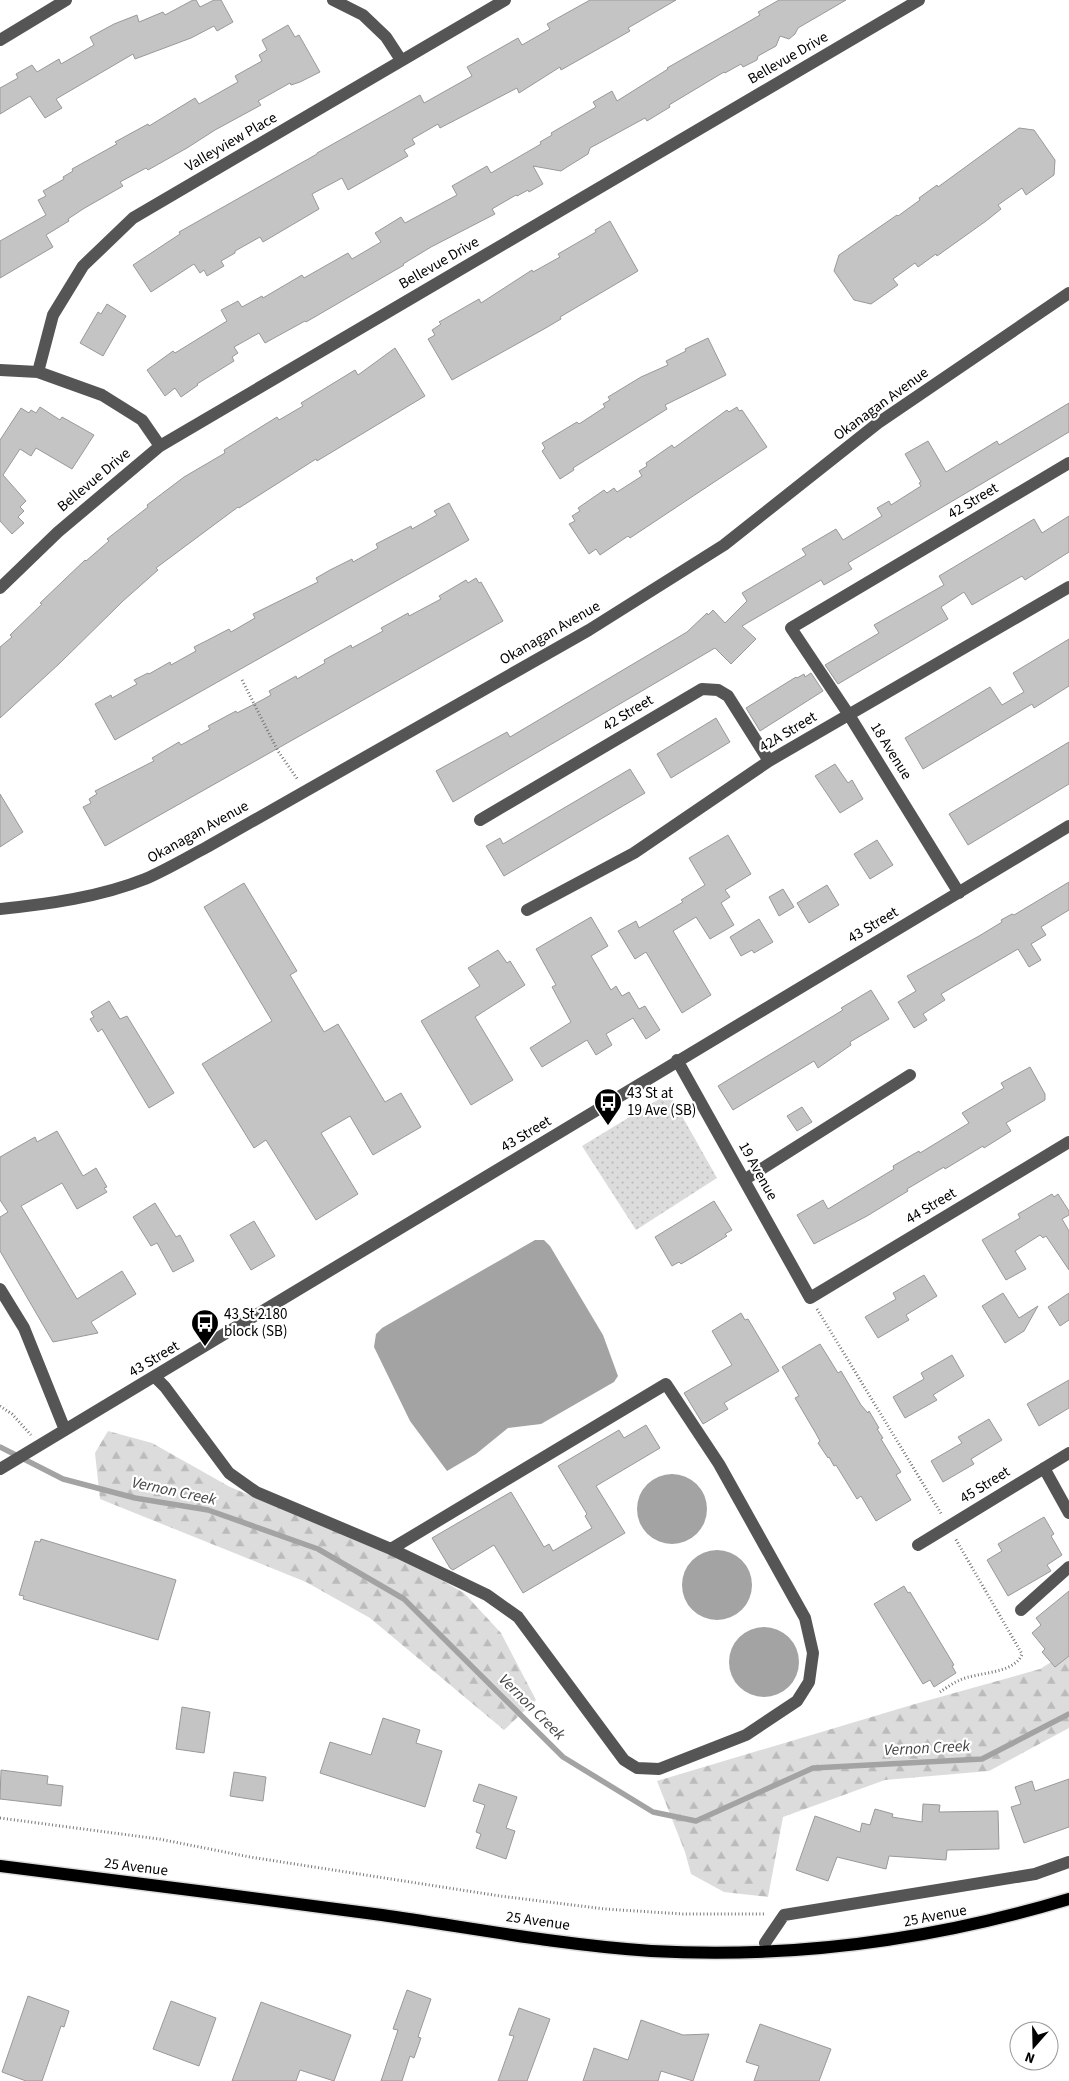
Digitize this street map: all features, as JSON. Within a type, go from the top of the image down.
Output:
[{"type":"main road","name":"25 Avenue","points":[[0,1866],[381,1915],[576,1943],[653,1951],[764,1952],[825,1948],[883,1941],[982,1923],[1069,1899]]},
{"type":"street","points":[[0,40],[66,0]]},
{"type":"street","points":[[333,0],[364,15],[386,37],[401,60]]},
{"type":"street","name":"Valleyview Place","points":[[38,372],[53,315],[83,266],[133,218],[505,0]]},
{"type":"street","name":"Bellevue Drive","points":[[0,588],[58,532],[160,446],[919,0]]},
{"type":"street","name":"Okanagan Avenue","points":[[0,909],[43,905],[109,891],[146,878],[207,847],[589,630],[724,545],[878,423],[1069,293]]},
{"type":"street","points":[[0,370],[38,372],[102,395],[142,420],[160,446]]},
{"type":"street","name":"42 Street","points":[[791,628],[1069,463]]},
{"type":"street","name":"42A Street","points":[[527,910],[634,853],[769,761],[1069,587]]},
{"type":"street","name":"18 Avenue","points":[[791,628],[849,714],[959,892]]},
{"type":"street","name":"42 Street","points":[[480,820],[702,689],[718,690],[728,696],[769,761]]},
{"type":"street","name":"43 Street","points":[[0,1469],[677,1060],[1069,826]]},
{"type":"street","name":"19 Avenue","points":[[677,1060],[810,1298]]},
{"type":"street","points":[[744,1180],[910,1075]]},
{"type":"street","name":"44 Street","points":[[810,1298],[1069,1142]]},
{"type":"street","points":[[0,1289],[24,1328],[65,1430]]},
{"type":"street","points":[[155,1377],[165,1386],[229,1473],[256,1492],[391,1550],[487,1595],[518,1616],[624,1760],[637,1768],[659,1769],[746,1734],[797,1701],[809,1682],[813,1653],[805,1618],[719,1464],[666,1384],[391,1550]]},
{"type":"street","name":"45 Street","points":[[918,1546],[1069,1452]]},
{"type":"street","points":[[1044,1468],[1069,1513]]},
{"type":"street","points":[[1021,1610],[1069,1567]]},
{"type":"street","name":"25 Avenue","points":[[787,1914],[1035,1874],[1069,1862]]},
{"type":"street","points":[[764,1943],[784,1915],[787,1914]]},
{"type":"path","points":[[242,680],[278,751],[305,790]]},
{"type":"path","points":[[810,1298],[948,1526],[1022,1654],[1020,1661],[1012,1666],[960,1679],[940,1692]]},
{"type":"path","points":[[0,1406],[12,1414],[29,1431],[38,1447]]},
{"type":"path","points":[[0,1818],[158,1839],[250,1857],[500,1896],[605,1909],[683,1914],[787,1914]]},
{"type":"green space","points":[[669,1093],[717,1178],[636,1230],[582,1146]]},
{"type":"green space","points":[[108,1431],[152,1443],[230,1487],[401,1557],[464,1593],[501,1633],[536,1700],[504,1730],[370,1618],[306,1582],[100,1499],[95,1453]]},
{"type":"green space","points":[[1069,1651],[1069,1728],[989,1771],[885,1780],[783,1817],[768,1897],[724,1892],[691,1874],[685,1852],[657,1781],[1040,1669]]},
{"type":"shaded area","points":[[535,1240],[544,1240],[550,1246],[603,1335],[618,1376],[614,1382],[541,1424],[508,1428],[476,1454],[447,1471],[410,1421],[374,1347],[376,1334],[382,1328]]},
{"type":"shaded area","points":[[672,1474],[685,1477],[697,1484],[704,1496],[707,1509],[704,1522],[697,1534],[685,1541],[672,1544],[659,1541],[647,1534],[640,1522],[637,1509],[640,1496],[647,1484],[659,1477]]},
{"type":"shaded area","points":[[717,1550],[730,1553],[742,1560],[749,1572],[752,1585],[749,1598],[742,1610],[730,1617],[717,1620],[704,1617],[692,1610],[685,1598],[682,1585],[685,1572],[692,1560],[704,1553]]},
{"type":"shaded area","points":[[764,1627],[777,1630],[789,1637],[796,1649],[799,1662],[796,1675],[789,1687],[777,1694],[764,1697],[751,1694],[739,1687],[732,1675],[729,1662],[732,1649],[739,1637],[751,1630]]},
{"type":"building","points":[[196,0],[200,7],[214,0],[221,0],[233,22],[217,31],[214,26],[191,38],[135,59],[133,54],[56,99],[62,108],[45,118],[30,96],[0,114],[0,88],[18,78],[16,74],[32,65],[37,72],[59,59],[61,64],[94,45],[90,37],[114,24],[137,15],[139,22],[163,12],[165,15]]},
{"type":"building","points":[[590,0],[676,0],[628,28],[630,31],[561,70],[560,67],[519,93],[517,88],[440,128],[438,124],[412,139],[415,144],[404,150],[408,156],[348,190],[342,178],[312,194],[319,209],[263,242],[260,237],[235,251],[235,253],[221,261],[224,266],[207,276],[204,270],[200,273],[194,264],[151,292],[133,265],[180,234],[179,232],[420,95],[424,103],[472,76],[467,67],[518,38],[522,45],[550,29],[547,24]]},
{"type":"building","points":[[779,0],[846,0],[798,28],[789,39],[780,36],[776,46],[758,56],[757,60],[743,67],[741,64],[724,72],[669,105],[670,107],[647,121],[645,118],[590,148],[588,154],[561,171],[533,166],[543,184],[529,192],[528,190],[516,195],[492,209],[495,214],[431,247],[404,265],[306,322],[265,343],[259,333],[234,347],[238,353],[232,357],[234,361],[197,384],[181,397],[175,388],[165,396],[147,370],[173,351],[175,353],[227,321],[221,310],[238,301],[242,307],[262,296],[263,298],[302,275],[304,278],[348,253],[352,259],[381,242],[375,233],[401,217],[405,223],[457,195],[452,186],[487,166],[491,173],[541,144],[540,142],[552,135],[551,133],[596,107],[593,102],[612,91],[617,101],[667,68],[760,15],[758,12]]},
{"type":"building","points":[[288,25],[295,37],[299,35],[320,72],[300,82],[291,85],[290,83],[258,101],[261,105],[148,170],[146,168],[120,182],[123,186],[83,209],[68,219],[69,221],[46,235],[53,247],[0,278],[0,241],[46,215],[38,200],[46,196],[43,191],[64,179],[63,177],[73,171],[72,169],[117,144],[115,142],[148,124],[149,126],[195,98],[199,104],[238,82],[235,76],[262,61],[259,55],[267,50],[262,40]]},
{"type":"building","points":[[1019,128],[1034,130],[1055,160],[1054,175],[1026,195],[1022,188],[998,205],[1001,209],[986,221],[937,256],[936,254],[918,267],[915,263],[893,279],[898,285],[871,304],[854,300],[834,271],[839,255],[898,216],[920,200],[919,198],[937,185],[938,187]]},
{"type":"building","points":[[610,221],[638,271],[560,317],[561,319],[544,329],[452,380],[428,339],[435,335],[432,330],[441,324],[439,322],[479,299],[481,303],[532,270],[533,272],[560,257],[558,254],[596,232],[595,230]]},
{"type":"building","points":[[107,304],[126,316],[103,356],[80,343],[98,312],[101,314]]},
{"type":"building","points":[[708,338],[726,375],[665,405],[667,409],[573,468],[574,470],[560,479],[542,451],[545,448],[542,443],[577,422],[579,424],[605,407],[603,404],[610,400],[608,397],[641,377],[668,365],[666,361]]},
{"type":"building","points":[[395,348],[425,396],[238,507],[156,568],[158,570],[0,718],[0,647],[12,637],[10,635],[42,604],[40,603],[85,560],[109,541],[107,539],[184,477],[225,453],[224,450],[277,417],[279,420],[303,406],[301,403],[355,370],[358,375]]},
{"type":"building","points":[[1069,403],[1069,432],[848,563],[852,569],[824,585],[821,580],[742,626],[756,639],[731,664],[715,648],[453,802],[436,771],[507,732],[510,737],[687,632],[707,613],[708,615],[713,610],[725,623],[747,601],[742,593],[806,555],[802,549],[836,529],[843,540],[882,516],[877,508],[889,501],[891,505],[921,486],[919,483],[921,482],[905,454],[928,441],[946,472],[997,441],[999,445]]},
{"type":"building","points":[[40,407],[60,420],[62,417],[94,435],[72,469],[36,448],[31,456],[20,449],[3,475],[26,501],[20,507],[24,511],[18,517],[24,523],[12,534],[0,521],[0,440],[21,408],[29,413],[31,410],[36,413]]},
{"type":"building","points":[[737,407],[739,411],[742,410],[767,447],[630,538],[628,536],[600,555],[596,549],[589,554],[569,524],[575,521],[572,516],[580,511],[578,508],[604,490],[607,493],[614,488],[617,492],[642,476],[639,471],[647,466],[646,463],[672,445],[674,448],[727,410],[729,412]]},
{"type":"building","points":[[449,503],[469,540],[115,740],[95,704],[111,695],[112,698],[137,684],[134,680],[170,662],[171,665],[196,651],[194,647],[229,629],[231,632],[255,618],[253,614],[318,582],[316,578],[330,570],[352,559],[353,562],[378,548],[376,544],[411,526],[412,529],[437,515],[434,511]]},
{"type":"building","points":[[1069,516],[1069,552],[1025,580],[1022,576],[972,605],[964,592],[941,607],[948,619],[838,684],[825,665],[879,633],[874,625],[944,585],[939,576],[1034,519],[1042,533]]},
{"type":"building","points":[[476,578],[479,583],[481,582],[503,621],[105,846],[83,807],[91,803],[89,799],[97,794],[95,791],[154,761],[152,758],[179,742],[181,745],[210,729],[208,726],[271,695],[269,691],[296,676],[297,679],[325,663],[324,660],[351,645],[352,648],[383,631],[381,628],[408,613],[409,616],[441,599],[439,596],[466,580],[468,583]]},
{"type":"building","points":[[1069,639],[1069,686],[1034,708],[1032,704],[923,769],[905,738],[990,687],[1002,705],[1024,692],[1013,673]]},
{"type":"building","points":[[811,673],[823,691],[760,731],[746,708],[796,677],[804,674],[805,677]]},
{"type":"building","points":[[716,718],[730,742],[671,778],[657,754]]},
{"type":"building","points":[[1069,742],[1069,784],[968,845],[949,814]]},
{"type":"building","points":[[835,764],[848,783],[852,780],[863,799],[840,813],[815,776]]},
{"type":"building","points":[[630,769],[645,793],[504,876],[486,846],[500,838],[503,844]]},
{"type":"building","points":[[0,794],[23,832],[0,847]]},
{"type":"building","points":[[728,835],[751,874],[725,890],[730,897],[721,903],[734,925],[710,939],[696,917],[673,931],[711,995],[682,1013],[646,952],[635,959],[618,931],[636,921],[639,928],[683,902],[681,900],[705,885],[689,858]]},
{"type":"building","points":[[877,840],[893,865],[870,879],[854,854]]},
{"type":"building","points":[[1069,882],[1069,910],[1041,927],[1046,935],[1031,944],[1041,960],[1029,967],[1018,949],[941,994],[945,1000],[923,1014],[927,1020],[914,1028],[898,1002],[916,991],[907,976],[979,936],[1002,922],[1001,920],[1012,914],[1014,915]]},
{"type":"building","points":[[244,883],[297,971],[290,975],[324,1032],[338,1024],[385,1102],[401,1093],[421,1127],[373,1155],[350,1116],[321,1133],[358,1194],[316,1220],[266,1140],[254,1148],[202,1064],[272,1021],[204,907]]},
{"type":"building","points":[[827,885],[839,905],[809,923],[797,903]]},
{"type":"building","points":[[783,889],[794,907],[779,916],[769,897]]},
{"type":"building","points":[[591,917],[608,946],[591,956],[611,990],[616,986],[622,996],[629,992],[639,1009],[645,1006],[660,1030],[646,1039],[633,1018],[606,1034],[612,1045],[596,1055],[587,1040],[542,1067],[530,1048],[571,1022],[552,987],[556,985],[536,949]]},
{"type":"building","points":[[759,919],[773,942],[754,953],[752,950],[741,956],[730,937]]},
{"type":"building","points":[[498,950],[507,963],[510,961],[525,985],[475,1017],[513,1080],[471,1105],[421,1021],[480,986],[468,968]]},
{"type":"building","points":[[871,990],[889,1019],[850,1042],[851,1045],[818,1068],[814,1061],[733,1110],[718,1086],[843,1010],[841,1008]]},
{"type":"building","points":[[109,1001],[120,1019],[127,1016],[174,1093],[149,1108],[102,1029],[98,1032],[90,1019],[94,1017],[91,1012]]},
{"type":"building","points":[[1030,1067],[1045,1094],[1045,1100],[1006,1123],[1011,1131],[945,1169],[944,1167],[867,1216],[814,1244],[797,1215],[823,1200],[828,1209],[894,1169],[893,1166],[919,1151],[920,1153],[969,1123],[962,1113],[1004,1088],[1001,1083]]},
{"type":"building","points":[[802,1107],[812,1122],[797,1131],[787,1116]]},
{"type":"building","points":[[57,1131],[83,1176],[96,1168],[107,1187],[104,1188],[107,1192],[77,1209],[62,1183],[21,1206],[77,1299],[122,1271],[136,1294],[91,1322],[98,1333],[53,1342],[0,1251],[0,1217],[8,1212],[0,1200],[0,1157],[35,1137],[37,1142]]},
{"type":"building","points":[[1052,1194],[1054,1197],[1058,1194],[1069,1211],[1069,1215],[1062,1219],[1069,1231],[1069,1270],[1046,1236],[1043,1238],[1040,1235],[1015,1251],[1026,1269],[1006,1280],[982,1240],[1020,1218],[1018,1214]]},
{"type":"building","points":[[714,1201],[732,1230],[725,1234],[727,1236],[698,1254],[681,1264],[679,1262],[672,1266],[655,1237]]},
{"type":"building","points":[[155,1203],[176,1237],[180,1235],[194,1261],[173,1272],[157,1243],[151,1246],[133,1217]]},
{"type":"building","points":[[254,1221],[275,1256],[251,1270],[230,1235]]},
{"type":"building","points":[[924,1275],[937,1296],[906,1315],[909,1320],[878,1338],[865,1317],[896,1299],[893,1293]]},
{"type":"building","points":[[1003,1293],[1019,1318],[1038,1306],[1024,1331],[1005,1343],[982,1306]]},
{"type":"building","points":[[1069,1293],[1069,1320],[1060,1326],[1048,1307]]},
{"type":"building","points":[[741,1313],[745,1320],[748,1319],[779,1371],[724,1403],[728,1409],[703,1424],[684,1393],[732,1365],[712,1331]]},
{"type":"building","points":[[820,1344],[838,1373],[841,1371],[861,1405],[868,1413],[869,1411],[879,1428],[877,1429],[883,1438],[881,1439],[901,1472],[896,1475],[911,1500],[876,1521],[861,1496],[857,1499],[836,1465],[834,1466],[818,1443],[820,1441],[795,1398],[799,1396],[782,1367]]},
{"type":"building","points":[[952,1355],[964,1376],[933,1395],[937,1400],[905,1418],[893,1397],[924,1379],[921,1373]]},
{"type":"building","points":[[1069,1380],[1069,1408],[1039,1426],[1027,1404]]},
{"type":"building","points":[[989,1419],[1002,1440],[971,1459],[974,1464],[943,1482],[931,1461],[962,1443],[958,1437]]},
{"type":"building","points":[[646,1425],[660,1448],[596,1486],[625,1533],[523,1593],[494,1545],[453,1570],[450,1568],[432,1538],[511,1492],[544,1547],[549,1544],[553,1551],[592,1528],[585,1516],[587,1514],[558,1466],[619,1430],[624,1438]]},
{"type":"building","points":[[1044,1517],[1054,1534],[1051,1536],[1062,1555],[1047,1565],[1051,1571],[1008,1596],[987,1560],[1002,1551],[998,1544]]},
{"type":"building","points":[[41,1539],[176,1580],[158,1640],[23,1599],[24,1596],[19,1595],[35,1541],[40,1542]]},
{"type":"building","points":[[904,1586],[908,1593],[910,1592],[954,1665],[952,1666],[956,1673],[934,1687],[930,1680],[923,1684],[874,1604]]},
{"type":"building","points":[[1069,1591],[1069,1656],[1055,1667],[1042,1652],[1045,1649],[1032,1633],[1041,1625],[1036,1618]]},
{"type":"building","points":[[182,1707],[210,1712],[204,1753],[176,1749]]},
{"type":"building","points":[[383,1718],[420,1730],[416,1743],[442,1751],[425,1807],[320,1773],[330,1742],[371,1755]]},
{"type":"building","points":[[1,1770],[48,1776],[47,1784],[63,1786],[61,1806],[0,1799]]},
{"type":"building","points":[[234,1772],[266,1777],[263,1801],[230,1796]]},
{"type":"building","points":[[1069,1779],[1069,1827],[1024,1843],[1011,1807],[1021,1804],[1015,1787],[1032,1781],[1035,1791]]},
{"type":"building","points":[[479,1784],[517,1797],[506,1828],[515,1831],[506,1859],[476,1848],[481,1834],[476,1832],[485,1805],[473,1801]]},
{"type":"building","points":[[923,1804],[940,1805],[939,1812],[998,1811],[999,1849],[947,1850],[946,1860],[889,1856],[886,1869],[837,1857],[828,1881],[796,1870],[815,1816],[860,1832],[862,1823],[870,1825],[875,1809],[893,1814],[892,1817],[922,1822]]},
{"type":"building","points":[[407,1990],[431,1999],[418,2037],[421,2038],[414,2058],[410,2056],[402,2081],[381,2081],[398,2030],[393,2029]]},
{"type":"building","points":[[28,1996],[69,2011],[64,2027],[61,2026],[42,2081],[26,2081],[2,2072]]},
{"type":"building","points":[[171,2001],[216,2018],[199,2066],[153,2049]]},
{"type":"building","points":[[261,2002],[351,2035],[334,2081],[300,2070],[296,2081],[232,2081]]},
{"type":"building","points":[[519,2008],[550,2019],[527,2081],[498,2081],[514,2036],[509,2035]]},
{"type":"building","points":[[641,2020],[683,2035],[709,2034],[693,2081],[661,2071],[658,2081],[583,2081],[594,2048],[628,2060]]},
{"type":"building","points":[[760,2024],[831,2049],[819,2081],[754,2081],[759,2066],[746,2062]]},
{"type":"waterway","name":"Vernon Creek","points":[[0,1447],[63,1479],[135,1498],[208,1510],[318,1549],[404,1599],[563,1757],[653,1812],[696,1821],[813,1768],[982,1759],[1069,1714]]},
{"type":"place","name":"43 St at 19 Ave (SB)","points":[[608,1126]]},
{"type":"place","name":"43 St 2180 block (SB)","points":[[205,1347]]}]
